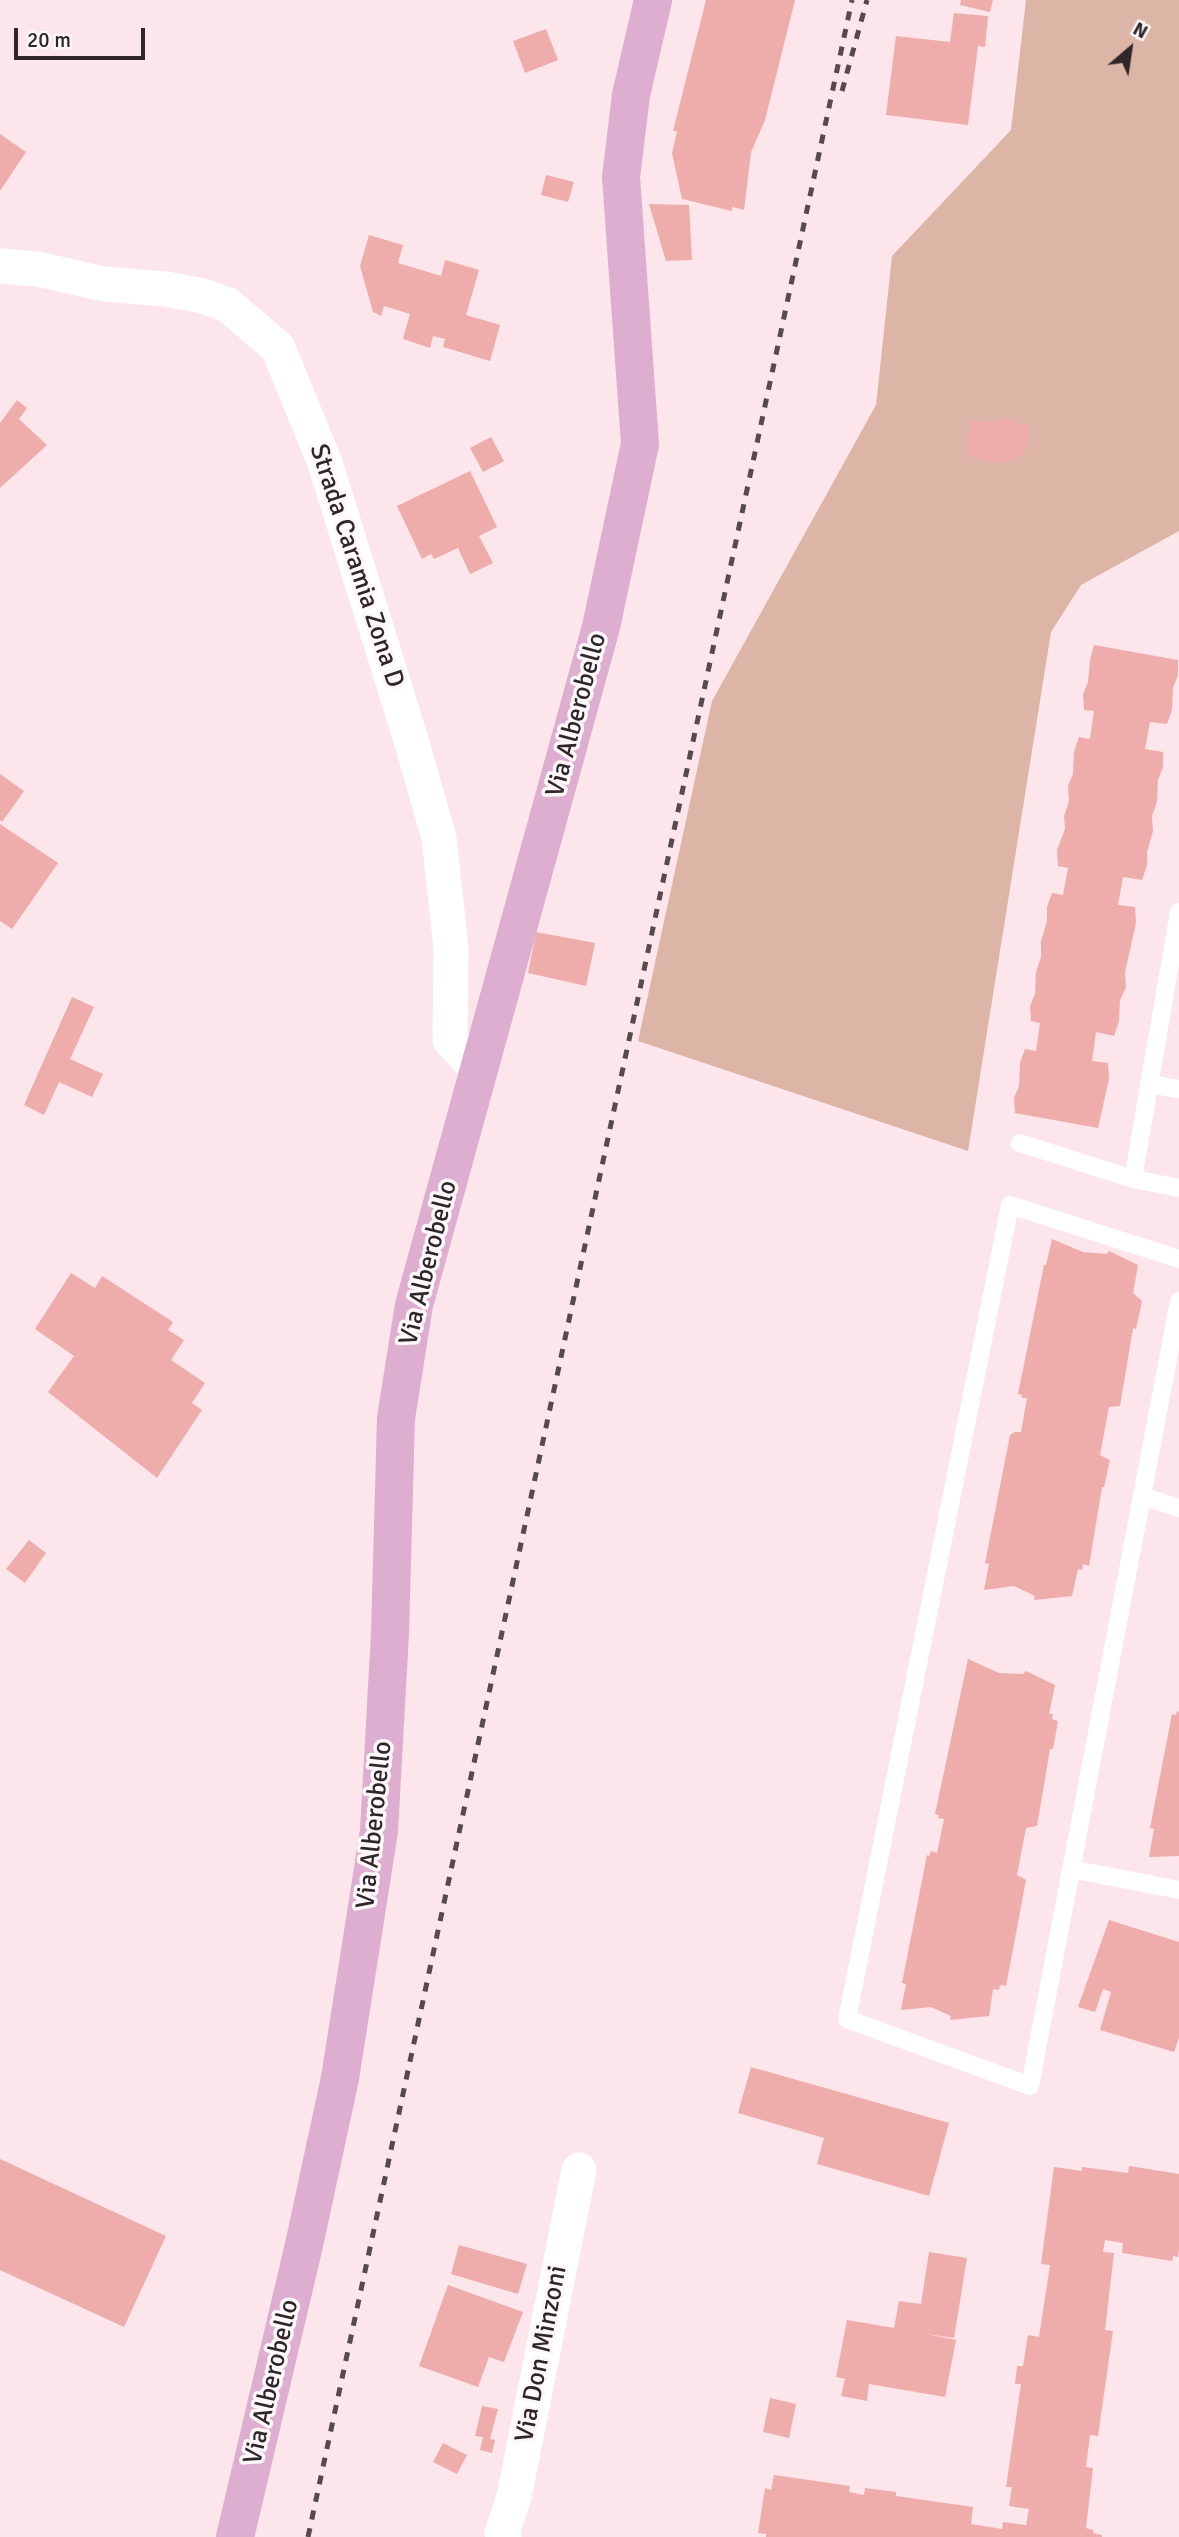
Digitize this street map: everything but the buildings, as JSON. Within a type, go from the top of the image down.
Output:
[{"type":"main road","name":"Via Alberobello","points":[[235,2537],[301,2258],[340,2078],[379,1831],[390,1633],[396,1418],[414,1305],[601,627],[640,444],[621,177],[631,95],[653,0]]},
{"type":"street","name":"Strada Caramia Zona D","points":[[0,266],[38,269],[104,284],[166,289],[203,296],[228,305],[278,348],[326,463],[439,838],[452,948],[450,1040],[479,1071]]},
{"type":"street","name":"Via Don Minzoni","points":[[504,2537],[502,2533],[514,2497],[579,2170]]},
{"type":"lane","points":[[1133,1179],[1179,912]]},
{"type":"lane","points":[[1150,1084],[1179,1089]]},
{"type":"lane","points":[[1020,1143],[1133,1179],[1179,1188]]},
{"type":"lane","points":[[1179,1259],[1010,1206],[847,2019],[1030,2086],[1179,1301]]},
{"type":"lane","points":[[1142,1496],[1179,1508]]},
{"type":"lane","points":[[1072,1869],[1179,1890]]},
{"type":"shaded area","points":[[1026,0],[1179,0],[1179,531],[1081,585],[1051,632],[968,1151],[638,1041],[712,701],[876,405],[892,256],[1011,130]]},
{"type":"railway","points":[[308,2537],[852,0]]},
{"type":"railway","points":[[842,91],[867,0]]}]
